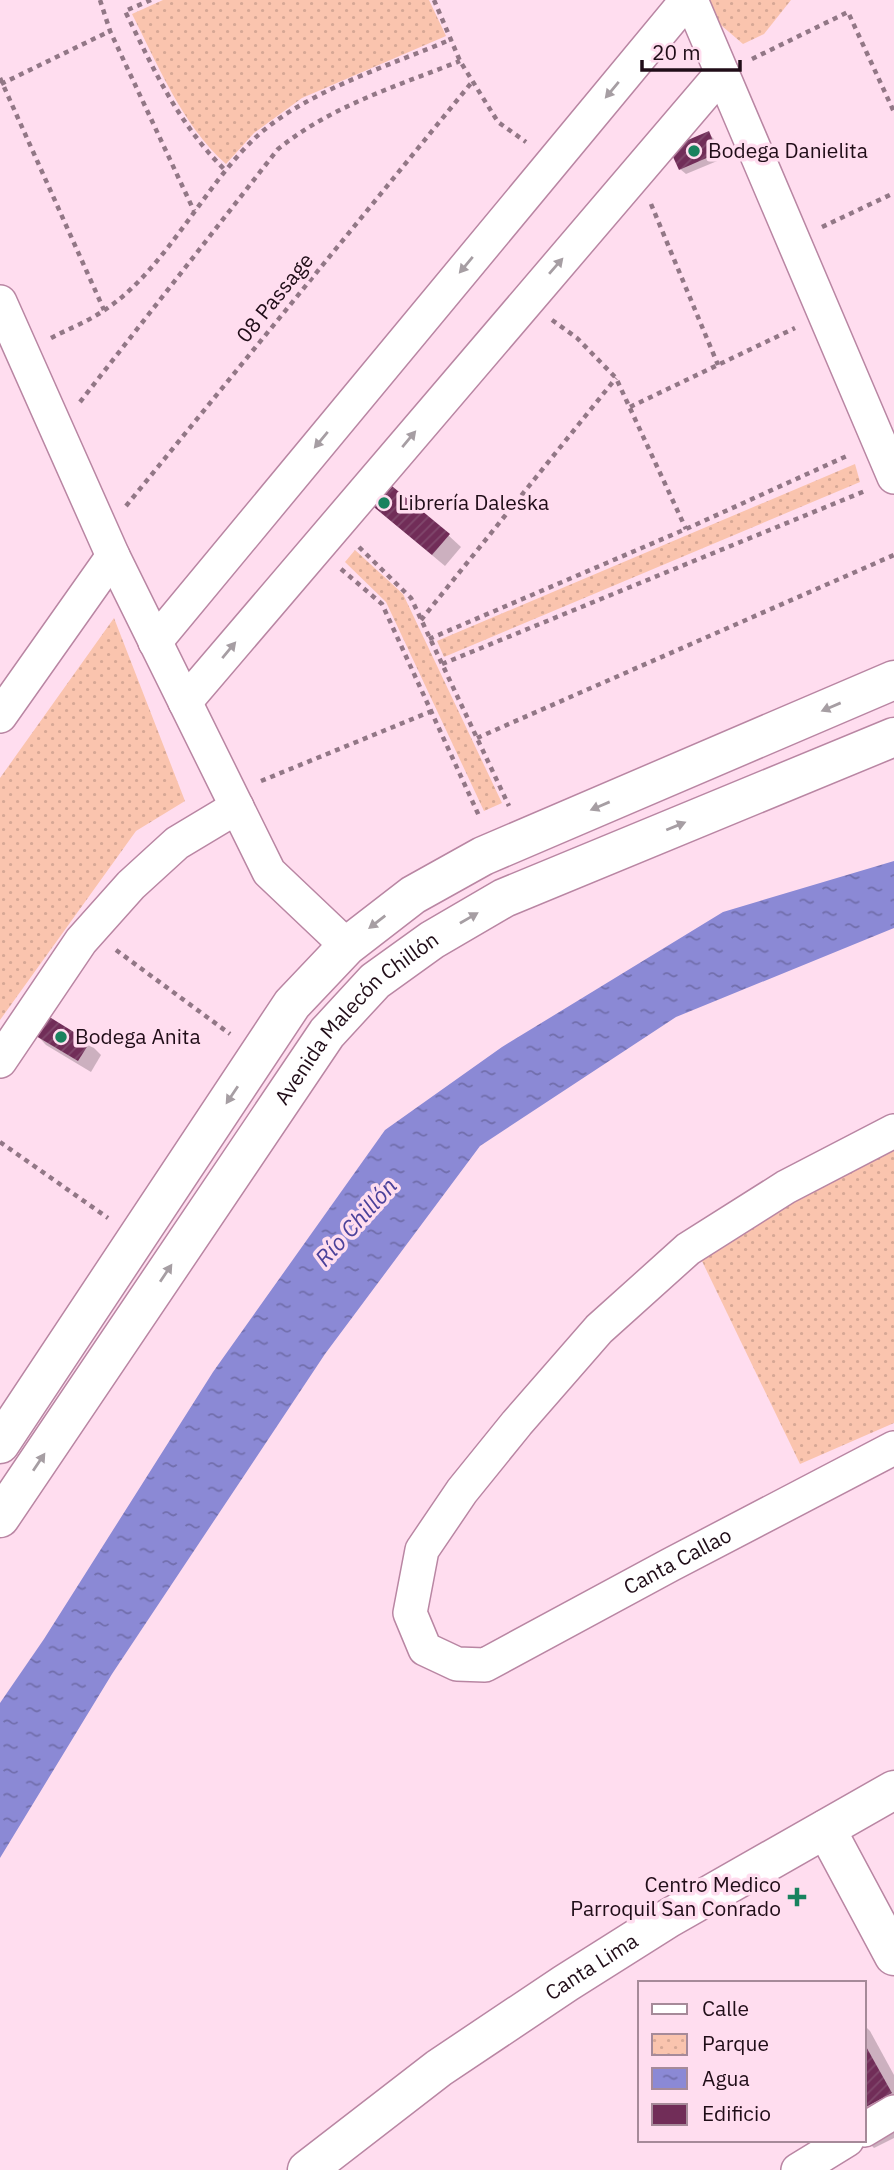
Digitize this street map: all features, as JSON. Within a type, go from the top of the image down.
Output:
[{"type":"main road","points":[[0,1444],[292,1004],[347,946],[413,895],[510,844],[894,680]]},
{"type":"main road","name":"Avenida Malecón Chillón","points":[[0,1518],[327,1033],[375,981],[432,940],[504,898],[894,737]]},
{"type":"main road","name":"Canta Lima","points":[[307,2170],[439,2068],[566,1983],[669,1918],[894,1790]]},
{"type":"main road","points":[[826,1829],[894,1956]]},
{"type":"street","points":[[155,642],[552,161],[689,0],[879,441],[881,484]]},
{"type":"street","points":[[185,702],[722,73]]},
{"type":"street","points":[[0,302],[108,545],[269,872],[347,946]]},
{"type":"street","points":[[0,716],[108,545]]},
{"type":"street","points":[[0,1061],[90,930],[131,885],[177,843],[233,800]]},
{"type":"street","name":"Canta Callao","points":[[894,1131],[786,1187],[688,1248],[599,1329],[462,1491],[422,1550],[410,1613],[425,1648],[457,1664],[485,1665],[894,1448]]},
{"type":"street","points":[[866,2129],[894,2112]]},
{"type":"street","points":[[798,2170],[844,2142]]},
{"type":"path","points":[[100,0],[110,31],[194,211]]},
{"type":"path","points":[[151,0],[125,12],[173,106],[204,148],[226,171]]},
{"type":"path","points":[[434,0],[460,61],[498,122],[552,161]]},
{"type":"path","points":[[722,73],[848,12],[894,112]]},
{"type":"path","points":[[104,311],[1,82],[110,31]]},
{"type":"path","points":[[22,352],[104,311],[136,284],[254,139],[301,103],[452,39]]},
{"type":"path","points":[[57,431],[278,149],[302,130],[331,113],[460,61]]},
{"type":"path","name":"08 Passage","points":[[108,545],[472,82]]},
{"type":"path","points":[[638,171],[718,365]]},
{"type":"path","points":[[793,240],[894,193]]},
{"type":"path","points":[[526,302],[577,338],[616,378],[687,529]]},
{"type":"path","points":[[629,407],[824,314]]},
{"type":"path","points":[[421,620],[616,378]]},
{"type":"path","points":[[429,639],[687,529],[879,441]]},
{"type":"path","points":[[442,664],[881,484]]},
{"type":"path","points":[[326,536],[411,598],[477,738],[510,844]]},
{"type":"path","points":[[326,536],[382,604],[432,711],[510,844]]},
{"type":"path","points":[[477,738],[894,555]]},
{"type":"path","points":[[233,800],[432,711]]},
{"type":"path","points":[[90,930],[258,1055]]},
{"type":"path","points":[[0,1142],[137,1237]]},
{"type":"green space","points":[[163,0],[429,0],[446,36],[302,98],[254,133],[226,164],[196,131],[184,113],[132,14]]},
{"type":"green space","points":[[706,0],[791,0],[764,34],[743,44],[715,20]]},
{"type":"green space","points":[[855,464],[860,482],[444,657],[437,641]]},
{"type":"green space","points":[[355,550],[403,594],[502,803],[484,811],[386,602],[345,562]]},
{"type":"green space","points":[[114,618],[185,801],[136,831],[0,1020],[0,778]]},
{"type":"green space","points":[[894,1150],[894,1423],[800,1464],[701,1259],[774,1212]]},
{"type":"water","name":"Río Chillón","points":[[894,861],[894,928],[676,1017],[480,1146],[325,1354],[112,1674],[0,1858],[0,1703],[44,1639],[213,1372],[385,1130],[502,1047],[723,912]]},
{"type":"building","name":"Bodega Danielita","points":[[709,131],[718,153],[679,170],[669,148]]},
{"type":"building","points":[[387,482],[450,534],[432,555],[369,503]]},
{"type":"building","name":"Bodega Anita","points":[[43,1013],[90,1042],[78,1061],[31,1033]]},
{"type":"building","points":[[866,2047],[892,2093],[866,2107]]},
{"type":"place","name":"Bodega Danielita","points":[[694,151]]},
{"type":"place","name":"Librería Daleska","points":[[384,503]]},
{"type":"place","name":"Bodega Anita","points":[[61,1037]]},
{"type":"place","name":"Centro Medico Parroquil San Conrado","points":[[797,1897]]}]
